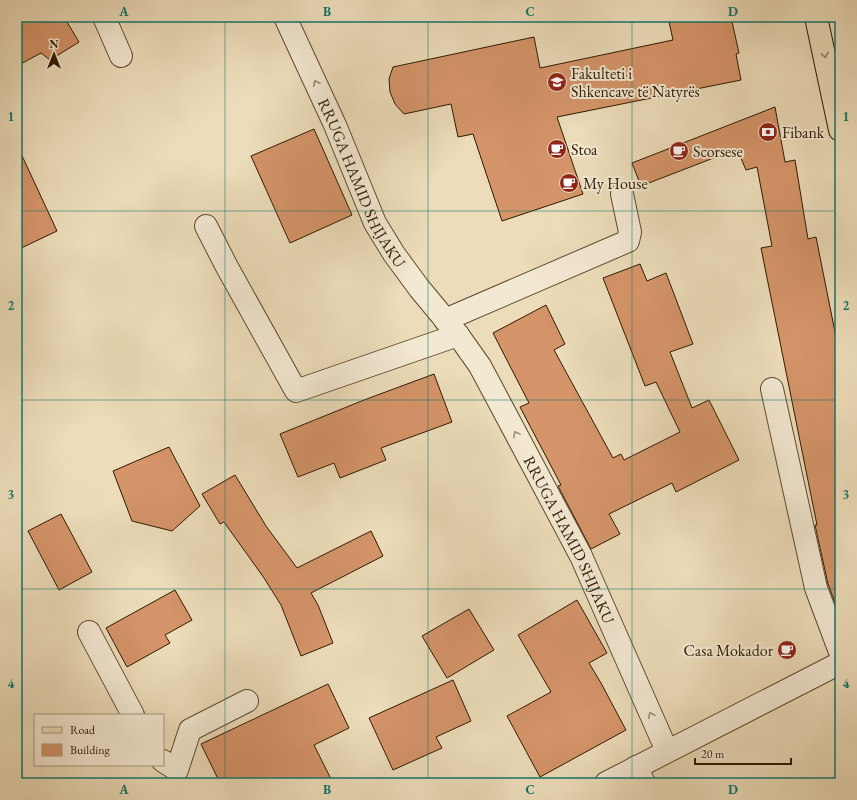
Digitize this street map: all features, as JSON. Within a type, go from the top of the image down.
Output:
[{"type":"main road","points":[[816,17],[840,130]]},
{"type":"street","points":[[104,17],[121,56]]},
{"type":"street","name":"RRUGA HAMID SHIJAKU","points":[[285,17],[335,124],[375,222],[394,254],[480,366],[581,556],[667,751]]},
{"type":"street","points":[[206,226],[296,391],[452,328],[628,241],[630,232],[622,194]]},
{"type":"street","points":[[772,389],[816,588],[840,652]]},
{"type":"street","points":[[89,632],[132,714]]},
{"type":"street","points":[[606,783],[640,775],[667,751],[840,663]]},
{"type":"street","points":[[175,771],[190,730],[247,701]]},
{"type":"building","points":[[17,17],[64,17],[79,42],[50,60],[41,53],[17,66]]},
{"type":"building","points":[[668,17],[731,17],[739,53],[736,54],[741,80],[557,117],[583,194],[502,221],[473,134],[458,137],[451,104],[404,114],[395,104],[390,92],[389,79],[393,67],[534,37],[540,68],[673,40]]},
{"type":"building","points":[[775,107],[785,162],[795,160],[808,239],[816,237],[840,357],[840,616],[828,584],[815,525],[817,525],[761,248],[772,246],[757,167],[746,170],[737,149],[641,186],[632,163]]},
{"type":"building","points":[[314,129],[352,215],[290,243],[251,156]]},
{"type":"building","points":[[17,145],[57,231],[17,250]]},
{"type":"building","points":[[640,264],[647,281],[666,273],[693,344],[670,352],[692,408],[709,400],[739,460],[676,492],[672,483],[609,514],[620,534],[591,549],[558,486],[561,485],[520,407],[529,403],[493,333],[546,305],[565,344],[554,350],[613,458],[621,454],[624,460],[680,432],[656,382],[645,386],[603,278]]},
{"type":"building","points":[[434,374],[452,422],[381,448],[386,460],[340,478],[334,463],[298,477],[280,434]]},
{"type":"building","points":[[169,447],[200,506],[172,531],[132,521],[113,471]]},
{"type":"building","points":[[235,475],[266,526],[297,568],[371,531],[383,556],[311,593],[318,605],[333,643],[301,656],[281,605],[264,578],[224,522],[220,524],[202,494]]},
{"type":"building","points":[[61,514],[92,572],[59,590],[28,531]]},
{"type":"building","points":[[175,590],[192,620],[165,635],[170,643],[127,667],[106,628]]},
{"type":"building","points":[[577,600],[607,653],[589,663],[626,730],[540,777],[507,716],[551,692],[518,635]]},
{"type":"building","points":[[469,609],[494,650],[447,678],[422,636]]},
{"type":"building","points":[[453,680],[471,721],[436,737],[442,748],[393,770],[369,718]]},
{"type":"building","points":[[328,684],[349,728],[314,745],[333,783],[220,783],[201,744]]},
{"type":"place","name":"Fakulteti i Shkencave të Natyrës","points":[[557,82]]},
{"type":"place","name":"Fibank","points":[[768,132]]},
{"type":"place","name":"Stoa","points":[[557,149]]},
{"type":"place","name":"Scorsese","points":[[679,151]]},
{"type":"place","name":"My House","points":[[569,183]]},
{"type":"place","name":"Casa Mokador","points":[[787,650]]}]
